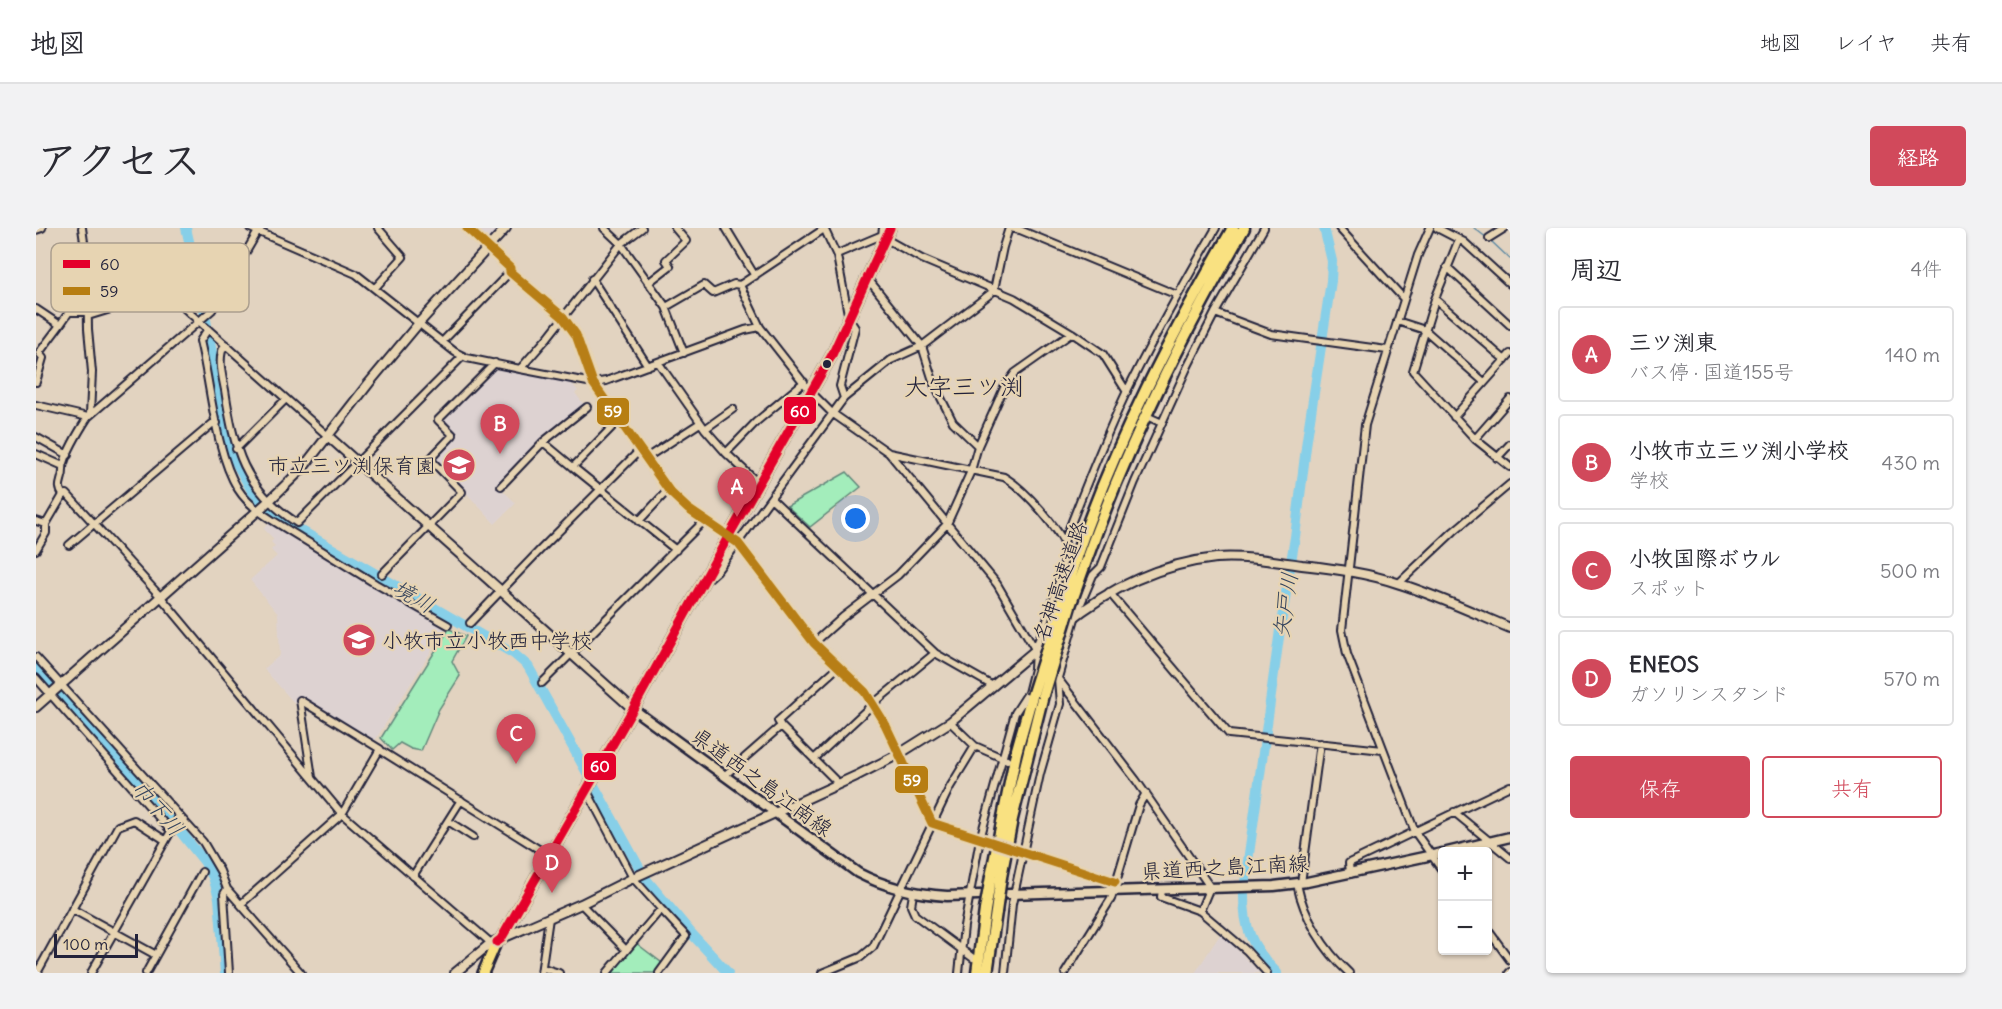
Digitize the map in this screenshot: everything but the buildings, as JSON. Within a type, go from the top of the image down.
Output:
[{"type":"highway","points":[[483,973],[496,943],[501,939],[633,709],[728,537],[812,392],[868,279],[884,234],[890,228]]},
{"type":"highway","name":"名神高速道路","points":[[977,973],[990,911],[1016,753],[1038,695],[1060,603],[1112,465],[1156,368],[1233,228]]},
{"type":"highway","name":"名神高速道路","points":[[1077,555],[1117,480],[1166,372],[1244,228]]},
{"type":"highway","name":"名神高速道路","points":[[987,973],[990,911]]},
{"type":"highway","points":[[489,973],[501,945],[501,939]]},
{"type":"main road","name":"県道西之島江南線","points":[[633,709],[858,873],[875,882],[913,894],[947,896],[1014,894],[1113,886],[1162,890],[1299,883],[1438,854]]},
{"type":"main road","name":"県道西之島江南線","points":[[1466,847],[1510,837]]},
{"type":"street","points":[[36,230],[42,228]]},
{"type":"street","points":[[82,228],[84,243]]},
{"type":"street","points":[[250,228],[347,269],[463,356],[520,369],[593,382],[606,381],[745,330],[760,327]]},
{"type":"street","points":[[375,288],[404,257],[378,228]]},
{"type":"street","points":[[467,228],[510,268],[510,272],[563,317],[576,335],[593,382],[668,490],[688,509],[738,543],[814,643],[865,692],[900,754],[932,823],[983,840]]},
{"type":"street","points":[[36,707],[303,469],[369,383],[419,323],[506,228]]},
{"type":"street","points":[[604,228],[621,244],[666,307],[684,353]]},
{"type":"street","points":[[520,369],[621,244],[642,228]]},
{"type":"street","points":[[648,283],[670,266],[666,260],[686,241],[675,228]]},
{"type":"street","points":[[726,228],[754,276]]},
{"type":"street","points":[[666,307],[704,285],[713,293],[734,284],[740,285],[824,228],[837,254],[849,319],[855,328],[840,386],[844,398]]},
{"type":"street","points":[[701,585],[717,571],[844,398],[891,360],[922,346],[994,290],[1003,247],[1010,228],[1177,295]]},
{"type":"street","points":[[1065,542],[1088,480],[1126,392],[1177,295],[1216,228]]},
{"type":"street","points":[[1005,973],[1020,852],[1038,773],[1060,704],[1058,678],[1076,615],[1093,575],[1101,567],[1162,423],[1215,313],[1263,228]]},
{"type":"street","points":[[1339,228],[1404,299]]},
{"type":"street","points":[[1430,228],[1418,255],[1365,425],[1342,630],[1347,654],[1415,832],[1438,863]]},
{"type":"street","points":[[1437,228],[1459,239],[1510,284]]},
{"type":"street","points":[[1489,238],[1505,228]]},
{"type":"street","points":[[249,247],[259,230]]},
{"type":"street","points":[[837,254],[884,234],[921,259],[1014,298],[1072,333],[1103,354],[1126,392]]},
{"type":"street","points":[[1459,239],[1435,298],[1413,371],[1475,439],[1510,467]]},
{"type":"street","points":[[1447,267],[1510,325]]},
{"type":"street","points":[[442,342],[510,272]]},
{"type":"street","points":[[592,279],[648,366]]},
{"type":"street","points":[[868,279],[922,346],[934,384],[953,422],[978,446]]},
{"type":"street","points":[[740,285],[760,327],[812,392],[832,413],[889,453],[997,584],[1035,649],[1146,794],[1210,888],[1200,911]]},
{"type":"street","points":[[1435,298],[1505,360]]},
{"type":"street","points":[[36,309],[60,325]]},
{"type":"street","points":[[36,382],[43,358],[39,352],[69,312],[88,314],[95,312]]},
{"type":"street","points":[[189,312],[633,709]]},
{"type":"street","points":[[63,495],[59,486],[63,466],[89,415],[210,312]]},
{"type":"street","points":[[1215,313],[1270,334],[1387,350]]},
{"type":"street","points":[[88,314],[92,372],[89,415]]},
{"type":"street","points":[[1397,321],[1425,330],[1484,382]]},
{"type":"street","points":[[208,329],[200,341],[229,472],[239,491],[259,509],[333,558],[448,625]]},
{"type":"street","points":[[814,643],[843,617],[898,575],[947,524],[1004,388],[1016,373],[1072,333]]},
{"type":"street","points":[[225,344],[221,351],[221,368],[236,449],[254,483],[282,513],[297,523],[463,356]]},
{"type":"street","points":[[1454,417],[1510,354]]},
{"type":"street","points":[[658,362],[700,423],[726,453],[759,484]]},
{"type":"street","points":[[382,574],[462,492],[430,459],[453,435],[438,420],[495,363]]},
{"type":"street","points":[[726,453],[756,422],[804,382]]},
{"type":"street","points":[[236,449],[286,399]]},
{"type":"street","points":[[1475,439],[1510,399]]},
{"type":"street","points":[[36,405],[89,415]]},
{"type":"street","points":[[1121,405],[1131,410]]},
{"type":"street","points":[[501,486],[543,442],[586,407]]},
{"type":"street","points":[[705,429],[734,409]]},
{"type":"street","points":[[1151,418],[1162,423]]},
{"type":"street","points":[[573,466],[619,420]]},
{"type":"street","points":[[69,545],[212,424],[217,423]]},
{"type":"street","points":[[646,458],[700,423]]},
{"type":"street","points":[[36,437],[68,455]]},
{"type":"street","points":[[543,442],[676,550]]},
{"type":"street","points":[[1497,458],[1510,444]]},
{"type":"street","points":[[470,623],[641,449]]},
{"type":"street","points":[[889,453],[1004,477],[1029,497],[1093,575]]},
{"type":"street","points":[[36,465],[38,455],[63,466]]},
{"type":"street","points":[[1399,583],[1454,531],[1510,484]]},
{"type":"street","points":[[639,520],[668,490]]},
{"type":"street","points":[[63,495],[67,494],[160,596],[342,814],[491,943]]},
{"type":"street","points":[[36,550],[46,533],[46,524],[63,495]]},
{"type":"street","points":[[771,498],[935,653],[993,686]]},
{"type":"street","points":[[36,521],[46,524]]},
{"type":"street","points":[[542,683],[705,521]]},
{"type":"street","points":[[959,973],[970,895],[1015,712],[1028,693],[1034,669],[1035,649],[1077,555]]},
{"type":"street","points":[[455,973],[491,943],[581,904],[900,754],[950,722],[1076,615],[1109,592],[1131,582],[1196,561],[1236,558],[1300,564],[1348,570],[1399,583],[1510,628]]},
{"type":"street","points":[[1109,592],[1229,734],[1383,750]]},
{"type":"street","points":[[814,759],[873,704],[935,653]]},
{"type":"street","points":[[36,657],[178,818],[203,842],[220,871],[226,889],[301,973]]},
{"type":"street","points":[[839,666],[777,721],[839,784]]},
{"type":"street","points":[[36,678],[170,829]]},
{"type":"street","points":[[312,778],[300,700],[548,855]]},
{"type":"street","points":[[950,722],[975,746],[1004,759]]},
{"type":"street","points":[[724,776],[781,726]]},
{"type":"street","points":[[1320,744],[1299,883],[1306,913],[1319,937],[1333,957],[1349,973]]},
{"type":"street","points":[[822,973],[861,957],[873,947],[950,787],[975,746]]},
{"type":"street","points":[[241,904],[342,814],[380,750]]},
{"type":"street","points":[[1350,874],[1348,863],[1510,786]]},
{"type":"street","points":[[586,789],[635,877],[686,936],[659,973]]},
{"type":"street","points":[[1065,973],[1111,899],[1139,804],[1146,794]]},
{"type":"street","points":[[413,876],[461,800]]},
{"type":"street","points":[[1454,812],[1510,858]]},
{"type":"street","points":[[92,973],[178,818]]},
{"type":"street","points":[[37,973],[118,826],[134,820],[165,840]]},
{"type":"street","points":[[448,821],[469,837]]},
{"type":"street","points":[[1020,852],[1113,886]]},
{"type":"street","points":[[146,973],[202,872]]},
{"type":"street","points":[[226,889],[224,894],[229,973]]},
{"type":"street","points":[[1162,890],[1161,897],[1200,911],[1247,951],[1267,973]]},
{"type":"street","points":[[913,894],[911,906],[915,915],[973,958]]},
{"type":"street","points":[[581,904],[626,950]]},
{"type":"street","points":[[72,909],[156,955]]},
{"type":"street","points":[[607,973],[661,909]]},
{"type":"street","points":[[549,918],[542,971],[559,973]]},
{"type":"street","points":[[1492,935],[1510,960]]},
{"type":"shaded area","points":[[470,228],[499,228],[485,243]]},
{"type":"shaded area","points":[[493,368],[570,381],[578,391],[575,393],[585,406],[499,487],[516,503],[495,524],[434,458],[457,434],[444,418]]},
{"type":"shaded area","name":"小牧市立小牧西中学校","points":[[270,523],[306,547],[447,626],[374,742],[300,698],[296,705],[264,669],[280,655],[278,614],[250,580],[277,556],[271,550],[275,546],[271,542],[274,539],[263,528]]},
{"type":"shaded area","points":[[1221,933],[1260,973],[1195,973]]},
{"type":"green space","points":[[847,472],[861,487],[810,527],[787,506]]},
{"type":"green space","points":[[449,629],[466,636],[452,661],[460,676],[439,709],[421,751],[400,743],[392,750],[381,738]]},
{"type":"green space","points":[[636,943],[662,963],[655,973],[612,973]]},
{"type":"waterway","name":"境川","points":[[186,228],[189,243]]},
{"type":"waterway","name":"矢戸川","points":[[1277,973],[1250,936],[1245,915],[1244,890],[1331,281],[1332,261],[1324,228]]},
{"type":"waterway","points":[[1474,228],[1487,238]]},
{"type":"waterway","points":[[1491,241],[1510,259]]},
{"type":"waterway","name":"境川","points":[[204,312],[230,451],[252,491],[283,520],[514,654],[528,666],[645,878],[728,973]]},
{"type":"waterway","name":"巾下川","points":[[36,668],[204,861],[213,877],[219,898],[225,973]]},
{"type":"transit line","name":"59","points":[[467,228],[510,268],[510,272],[563,317],[576,335],[593,383],[670,492],[688,509],[738,543],[814,643],[865,692],[885,724],[932,823],[1115,882]]},
{"type":"transit line","name":"60","points":[[497,942],[501,939],[633,709],[832,355],[890,228]]},
{"type":"place","name":"小牧市立三ツ渕小学校","points":[[500,454]]},
{"type":"place","name":"市立三ツ渕保育園","points":[[459,465]]},
{"type":"place","name":"三ツ渕東","points":[[737,517]]},
{"type":"place","name":"小牧市立小牧西中学校","points":[[359,640]]},
{"type":"place","name":"小牧国際ボウル","points":[[516,764]]},
{"type":"place","name":"ENEOS","points":[[552,893]]},
{"type":"district","name":"大字三ツ渕","points":[[964,386]]}]
